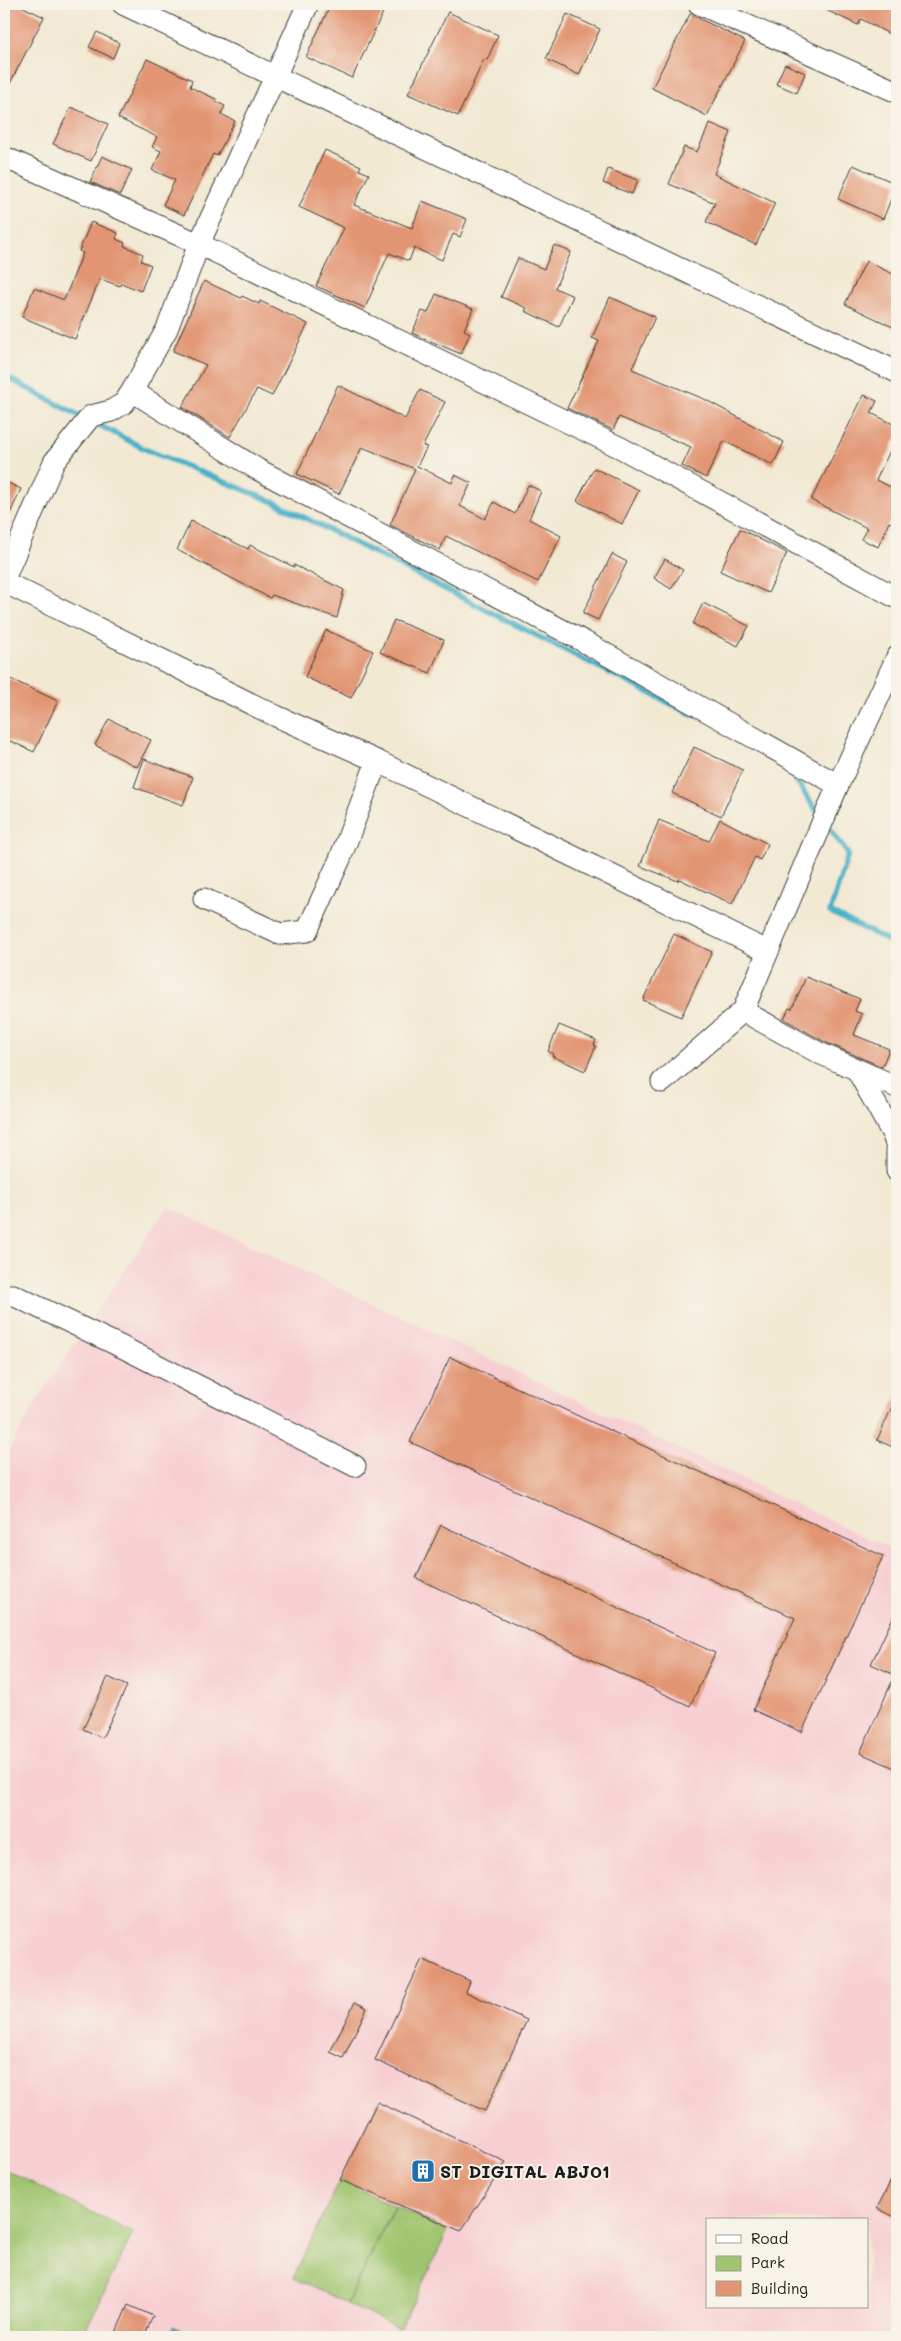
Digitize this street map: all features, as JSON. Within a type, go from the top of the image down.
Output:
[{"type":"street","points":[[123,4],[897,372]]},
{"type":"street","points":[[308,4],[199,244],[166,329],[132,392],[124,402],[111,411],[91,416],[54,462],[4,581],[276,716],[377,760],[767,951]]},
{"type":"street","points":[[699,4],[897,92]]},
{"type":"street","points":[[4,157],[199,244],[621,448],[897,598]]},
{"type":"street","points":[[132,392],[257,469],[581,640],[838,784]]},
{"type":"street","points":[[662,1082],[743,1011],[838,784],[897,657]]},
{"type":"street","points":[[204,898],[280,934],[307,931],[340,859],[377,760]]},
{"type":"street","points":[[743,1011],[819,1053],[897,1087]]},
{"type":"street","points":[[857,1070],[893,1135],[897,1147],[897,1171]]},
{"type":"street","points":[[4,1295],[13,1295],[124,1348],[355,1466]]},
{"type":"shaded area","points":[[168,1207],[897,1552],[897,2337],[4,2337],[4,1461],[36,1401]]},
{"type":"green space","points":[[4,2169],[133,2233],[82,2337],[4,2337]]},
{"type":"green space","points":[[340,2180],[394,2206],[347,2303],[293,2278]]},
{"type":"green space","points":[[395,2206],[448,2231],[400,2329],[347,2304]]},
{"type":"water","points":[[173,2326],[198,2337],[168,2337]]},
{"type":"building","points":[[4,4],[17,4],[44,17],[4,95]]},
{"type":"building","points":[[331,4],[387,4],[352,78],[306,57]]},
{"type":"building","points":[[813,4],[897,4],[897,38],[861,19],[858,25]]},
{"type":"building","points":[[448,12],[498,35],[487,60],[484,59],[458,116],[408,94]]},
{"type":"building","points":[[567,14],[600,29],[579,75],[546,59]]},
{"type":"building","points":[[690,14],[745,41],[707,116],[652,88]]},
{"type":"building","points":[[97,32],[119,43],[113,58],[89,47]]},
{"type":"building","points":[[147,59],[192,80],[190,87],[216,99],[215,101],[225,106],[221,114],[235,121],[217,156],[213,154],[184,215],[163,205],[175,180],[152,170],[161,151],[152,147],[157,137],[118,118]]},
{"type":"building","points":[[785,64],[805,73],[797,93],[776,84]]},
{"type":"building","points":[[71,107],[108,124],[91,161],[53,144]]},
{"type":"building","points":[[710,123],[731,132],[714,174],[775,203],[756,245],[706,222],[715,203],[669,184],[684,147],[697,152]]},
{"type":"building","points":[[325,150],[361,166],[359,170],[369,174],[354,205],[412,228],[422,201],[467,219],[460,237],[453,234],[442,260],[414,248],[409,261],[389,253],[365,308],[316,286],[344,228],[299,207]]},
{"type":"building","points":[[102,156],[132,170],[120,195],[90,182]]},
{"type":"building","points":[[853,165],[897,184],[883,219],[838,199]]},
{"type":"building","points":[[608,169],[638,180],[632,194],[603,183]]},
{"type":"building","points":[[91,222],[118,233],[116,239],[125,243],[124,246],[143,254],[141,261],[151,265],[141,291],[121,283],[120,286],[100,279],[75,339],[22,317],[34,288],[64,300],[83,253],[79,251]]},
{"type":"building","points":[[554,245],[571,252],[555,288],[573,296],[559,327],[525,311],[527,308],[501,297],[518,258],[544,269]]},
{"type":"building","points":[[866,261],[897,276],[897,329],[845,304]]},
{"type":"building","points":[[204,281],[241,298],[242,296],[259,304],[260,301],[308,324],[272,396],[257,389],[230,437],[182,407],[206,365],[173,351]]},
{"type":"building","points":[[436,294],[473,309],[464,330],[470,333],[461,354],[412,333],[422,311],[428,313]]},
{"type":"building","points":[[610,297],[655,317],[632,369],[704,399],[784,442],[773,465],[724,441],[706,478],[682,466],[691,447],[619,417],[613,430],[567,408],[599,341],[592,338]]},
{"type":"building","points":[[338,385],[405,419],[420,390],[445,402],[423,446],[427,447],[417,466],[452,483],[455,475],[471,483],[460,506],[485,519],[494,502],[515,514],[528,485],[541,491],[529,519],[561,536],[538,582],[446,536],[440,550],[390,525],[415,469],[362,447],[339,494],[297,474]]},
{"type":"building","points":[[864,395],[877,401],[871,413],[897,426],[897,436],[876,480],[897,490],[897,526],[889,522],[878,547],[861,539],[867,528],[811,500]]},
{"type":"building","points":[[594,468],[639,490],[622,524],[577,501]]},
{"type":"building","points":[[4,481],[21,489],[4,527]]},
{"type":"building","points":[[191,521],[248,549],[250,545],[344,590],[337,618],[272,595],[270,598],[177,550]]},
{"type":"building","points":[[740,529],[787,553],[768,593],[720,571]]},
{"type":"building","points":[[612,554],[627,562],[598,620],[583,613]]},
{"type":"building","points":[[665,559],[683,570],[671,589],[654,578]]},
{"type":"building","points":[[703,603],[749,626],[738,646],[693,624]]},
{"type":"building","points":[[394,620],[444,640],[430,673],[380,652]]},
{"type":"building","points":[[326,630],[373,651],[351,698],[305,677]]},
{"type":"building","points":[[4,676],[58,701],[34,752],[4,738]]},
{"type":"building","points":[[109,719],[151,740],[137,767],[95,745]]},
{"type":"building","points":[[694,747],[743,770],[721,816],[672,793]]},
{"type":"building","points":[[144,759],[193,777],[183,805],[134,787]]},
{"type":"building","points":[[720,819],[768,844],[760,860],[755,857],[732,904],[679,879],[678,881],[640,866],[659,820],[709,841]]},
{"type":"building","points":[[674,934],[712,952],[681,1017],[643,1000]]},
{"type":"building","points":[[806,977],[860,999],[855,1011],[862,1014],[854,1035],[889,1049],[882,1067],[825,1042],[784,1019],[789,1008],[792,1009]]},
{"type":"building","points":[[559,1025],[596,1040],[594,1045],[596,1046],[585,1071],[552,1056],[553,1054],[548,1051]]},
{"type":"building","points":[[450,1357],[883,1556],[802,1732],[753,1710],[795,1618],[410,1442]]},
{"type":"building","points":[[897,1396],[897,1449],[877,1440]]},
{"type":"building","points":[[441,1525],[715,1653],[690,1706],[416,1578]]},
{"type":"building","points":[[897,1609],[897,1769],[860,1753],[895,1675],[871,1664]]},
{"type":"building","points":[[108,1677],[127,1686],[102,1738],[83,1729]]},
{"type":"building","points":[[422,1959],[470,1981],[466,1992],[527,2020],[485,2111],[375,2060]]},
{"type":"building","points":[[355,2002],[367,2008],[343,2058],[330,2052]]},
{"type":"building","name":"ST DIGITAL ABJ01","points":[[377,2102],[506,2162],[461,2231],[340,2180]]},
{"type":"building","points":[[897,2169],[897,2218],[877,2208]]},
{"type":"building","points":[[128,2305],[153,2316],[144,2337],[114,2337]]},
{"type":"waterway","points":[[4,376],[84,418]]},
{"type":"waterway","points":[[93,422],[147,450],[274,502],[693,715]]},
{"type":"waterway","points":[[783,762],[819,814]]},
{"type":"waterway","points":[[826,823],[848,854],[830,912],[897,945]]},
{"type":"place","name":"ST DIGITAL ABJ01","points":[[423,2171]]}]
